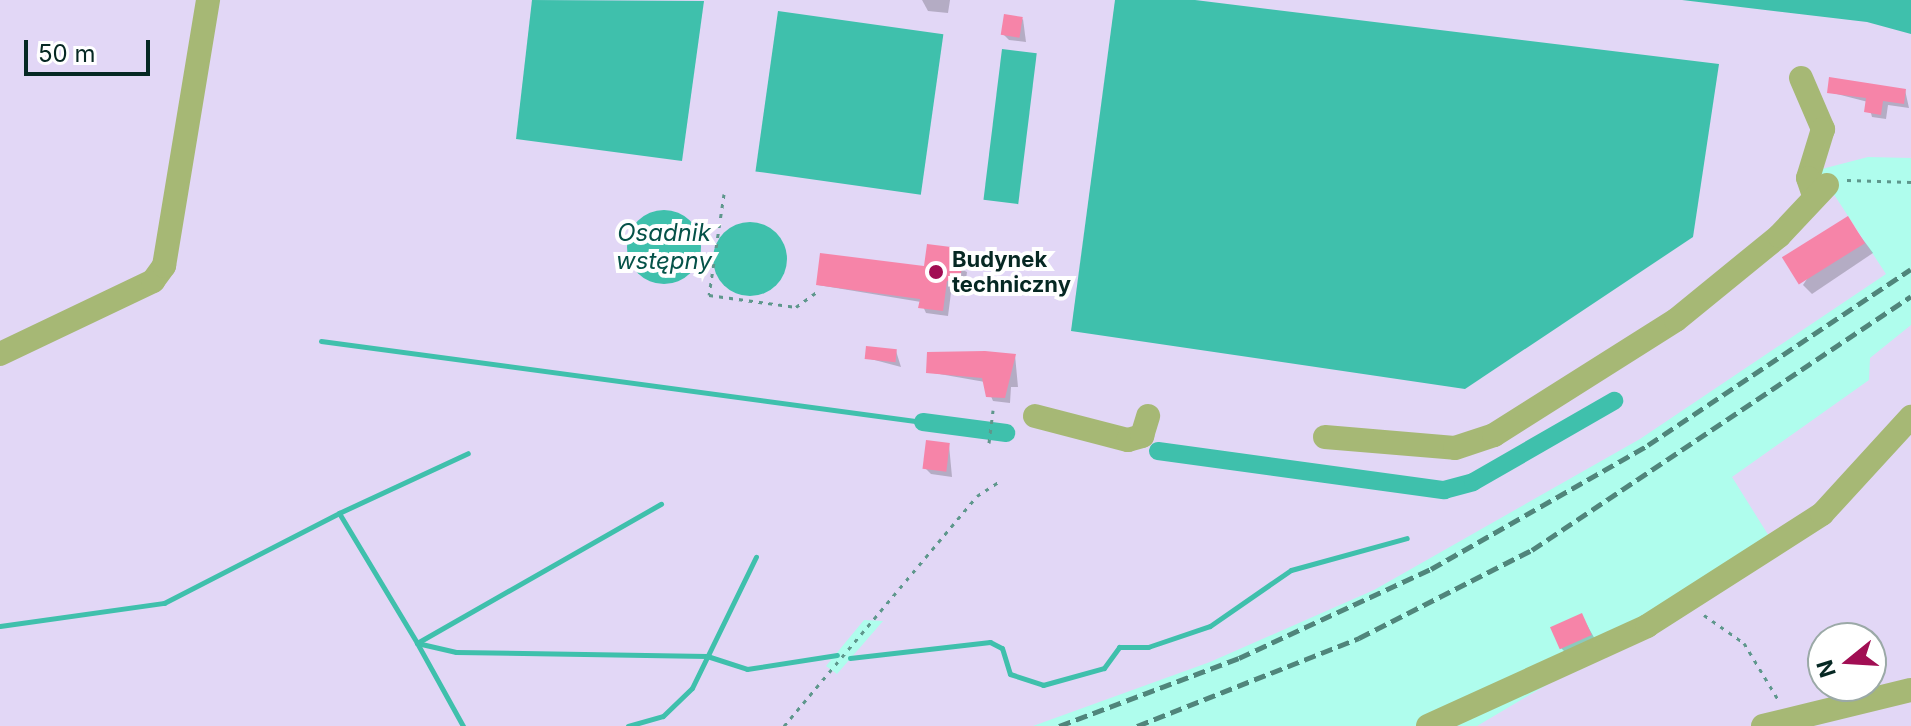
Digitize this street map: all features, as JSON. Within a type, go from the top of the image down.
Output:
[{"type":"street","points":[[0,354],[153,281],[164,266],[208,0]]},
{"type":"street","points":[[1325,437],[1455,448],[1494,435],[1676,320],[1779,236],[1821,190],[1808,178],[1823,129],[1801,78]]},
{"type":"street","points":[[1035,416],[1128,440],[1142,436],[1148,416]]},
{"type":"street","points":[[1428,726],[1675,607],[1822,514],[1911,417]]},
{"type":"street","points":[[1763,726],[1911,690]]},
{"type":"path","points":[[1821,190],[1911,182]]},
{"type":"path","points":[[724,194],[709,295],[796,307],[817,292]]},
{"type":"path","points":[[989,443],[993,410]]},
{"type":"path","points":[[784,726],[977,496],[1000,481]]},
{"type":"path","points":[[1675,607],[1708,617],[1744,643],[1788,718]]},
{"type":"shaded area","points":[[0,0],[1911,0],[1911,158],[1868,157],[1818,170],[1886,274],[1640,439],[1374,590],[1210,662],[1033,726],[0,726]],"holes":[[[864,620],[883,621],[837,674],[826,666]]]},
{"type":"shaded area","points":[[1911,325],[1911,726],[1477,726],[1777,549],[1732,477],[1869,380],[1870,358]]},
{"type":"water","points":[[532,0],[704,1],[682,161],[516,139]]},
{"type":"water","points":[[1115,0],[1195,0],[1719,64],[1693,237],[1465,389],[1071,331]]},
{"type":"water","points":[[1682,0],[1911,0],[1911,34],[1867,22]]},
{"type":"water","points":[[778,11],[943,34],[921,195],[755,171]]},
{"type":"water","points":[[1002,49],[1037,53],[1018,204],[983,200]]},
{"type":"water","name":"Osadnik wstępny","points":[[664,210],[678,213],[690,221],[698,233],[701,247],[698,261],[690,273],[678,281],[664,284],[650,281],[638,273],[630,261],[627,247],[630,233],[638,221],[650,213]]},
{"type":"water","name":"Osadnik wstępny","points":[[750,222],[764,225],[776,233],[784,245],[787,259],[784,273],[776,285],[764,293],[750,296],[736,293],[724,285],[716,273],[713,259],[716,245],[724,233],[736,225]]},
{"type":"building","points":[[1004,14],[1023,17],[1019,38],[1001,35]]},
{"type":"building","points":[[1829,77],[1906,89],[1904,104],[1883,101],[1881,115],[1864,112],[1866,98],[1827,93]]},
{"type":"building","points":[[1848,216],[1865,243],[1799,284],[1782,257]]},
{"type":"building","points":[[927,244],[951,247],[950,263],[962,265],[960,282],[947,281],[943,311],[918,308],[920,299],[816,285],[820,253],[924,266]]},
{"type":"building","points":[[866,346],[897,349],[895,362],[865,359]]},
{"type":"building","points":[[927,352],[1016,354],[1005,398],[986,397],[982,378],[926,373]]},
{"type":"building","points":[[926,440],[950,443],[946,472],[922,469]]},
{"type":"building","points":[[1582,613],[1592,635],[1560,649],[1550,627]]},
{"type":"waterway","points":[[321,341],[923,422]]},
{"type":"waterway","points":[[1158,451],[1444,490],[1473,482],[1614,401]]},
{"type":"waterway","points":[[923,422],[1006,433]]},
{"type":"waterway","points":[[339,513],[468,453]]},
{"type":"waterway","points":[[463,726],[417,643],[661,504]]},
{"type":"waterway","points":[[0,626],[164,603],[339,513],[417,643],[456,652],[707,656],[747,669],[837,655]]},
{"type":"waterway","points":[[850,658],[990,642],[1002,648],[1010,674],[1043,685],[1104,668],[1119,647],[1148,647],[1210,626],[1291,570],[1407,538]]},
{"type":"waterway","points":[[628,726],[663,716],[692,688],[756,557]]},
{"type":"railway","points":[[1059,726],[1239,658],[1431,569],[1648,445],[1911,269]]},
{"type":"railway","points":[[1137,726],[1359,638],[1532,550],[1911,296]]},
{"type":"place","name":"Budynek techniczny","points":[[936,272]]}]
